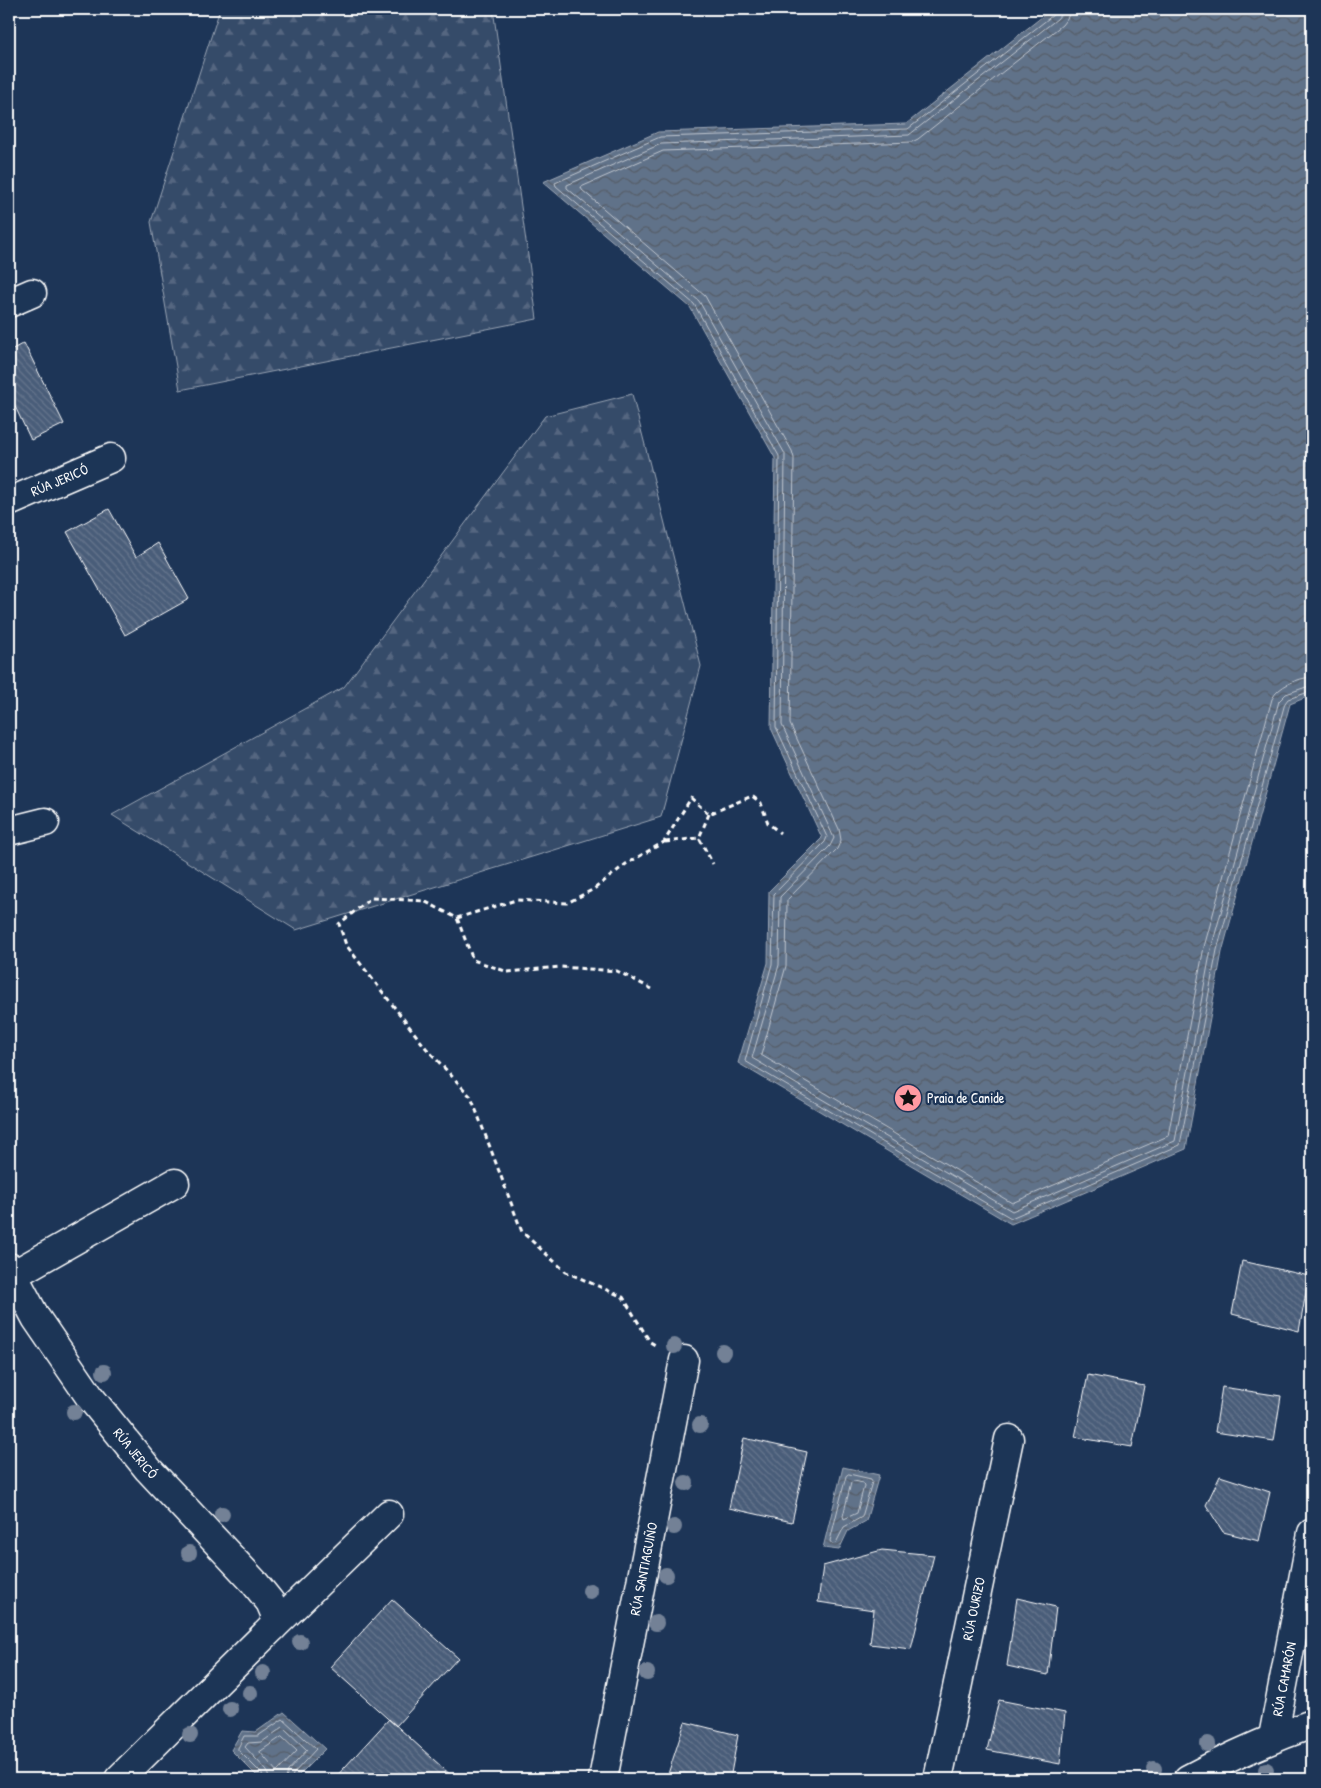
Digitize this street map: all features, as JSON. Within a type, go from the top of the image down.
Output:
[{"type":"street","name":"RÚA JERICÓ","points":[[9,502],[111,458]]},
{"type":"street","points":[[9,831],[45,822]]},
{"type":"street","points":[[10,1275],[175,1183]]},
{"type":"street","name":"RÚA JERICÓ","points":[[10,1275],[36,1318],[90,1397],[148,1469],[254,1582],[270,1602],[276,1616],[273,1627]]},
{"type":"street","name":"RÚA SANTIAGUIÑO","points":[[603,1779],[684,1360]]},
{"type":"street","name":"RÚA OURIZO","points":[[938,1779],[1009,1439]]},
{"type":"street","points":[[119,1779],[389,1514]]},
{"type":"street","name":"RÚA CAMARÓN","points":[[1273,1737],[1312,1532]]},
{"type":"street","points":[[1188,1779],[1227,1758],[1273,1737],[1312,1724]]},
{"type":"path","points":[[699,838],[709,814],[752,796],[760,803],[768,823],[780,833]]},
{"type":"path","points":[[664,842],[691,798],[709,814]]},
{"type":"path","points":[[457,918],[516,900],[566,903],[594,889],[626,864],[664,842],[699,838]]},
{"type":"path","points":[[699,838],[713,864]]},
{"type":"path","points":[[652,988],[617,971],[560,967],[508,972],[473,960],[457,918],[424,901],[371,898],[339,924],[346,945],[426,1048],[471,1097],[522,1232],[566,1272],[623,1297],[650,1342],[684,1360]]},
{"type":"green space","points":[[220,9],[493,9],[537,319],[180,390],[151,222]]},
{"type":"green space","points":[[632,394],[701,666],[661,817],[296,930],[112,815],[344,687],[545,416]]},
{"type":"water","points":[[1052,9],[1312,9],[1312,695],[1290,704],[1222,952],[1186,1149],[1011,1224],[738,1063],[768,963],[769,891],[822,838],[771,728],[775,458],[690,307],[543,182],[658,132],[906,124]]},
{"type":"water","points":[[843,1467],[879,1475],[866,1521],[848,1531],[839,1550],[823,1548]]},
{"type":"water","points":[[284,1712],[325,1749],[295,1779],[260,1779],[231,1750],[242,1731],[256,1732]]},
{"type":"building","points":[[24,343],[64,424],[31,440],[9,394],[9,351]]},
{"type":"building","points":[[109,509],[136,557],[158,543],[189,599],[125,635],[67,532]]},
{"type":"building","points":[[1242,1261],[1309,1276],[1299,1331],[1232,1314]]},
{"type":"building","points":[[1088,1375],[1144,1386],[1132,1447],[1075,1437]]},
{"type":"building","points":[[1222,1387],[1281,1396],[1274,1441],[1215,1432]]},
{"type":"building","points":[[744,1438],[807,1452],[792,1522],[729,1508]]},
{"type":"building","points":[[1220,1476],[1270,1492],[1259,1541],[1223,1532],[1206,1505]]},
{"type":"building","points":[[882,1550],[934,1555],[911,1649],[870,1644],[874,1610],[818,1602],[823,1566]]},
{"type":"building","points":[[1017,1598],[1056,1607],[1048,1675],[1007,1666]]},
{"type":"building","points":[[392,1599],[458,1658],[396,1726],[330,1667]]},
{"type":"building","points":[[999,1700],[1065,1713],[1060,1764],[987,1750]]},
{"type":"building","points":[[389,1719],[454,1778],[334,1779]]},
{"type":"building","points":[[685,1722],[738,1735],[730,1779],[695,1779],[668,1774]]},
{"type":"place","name":"Praia de Canide","points":[[908,1098]]}]
